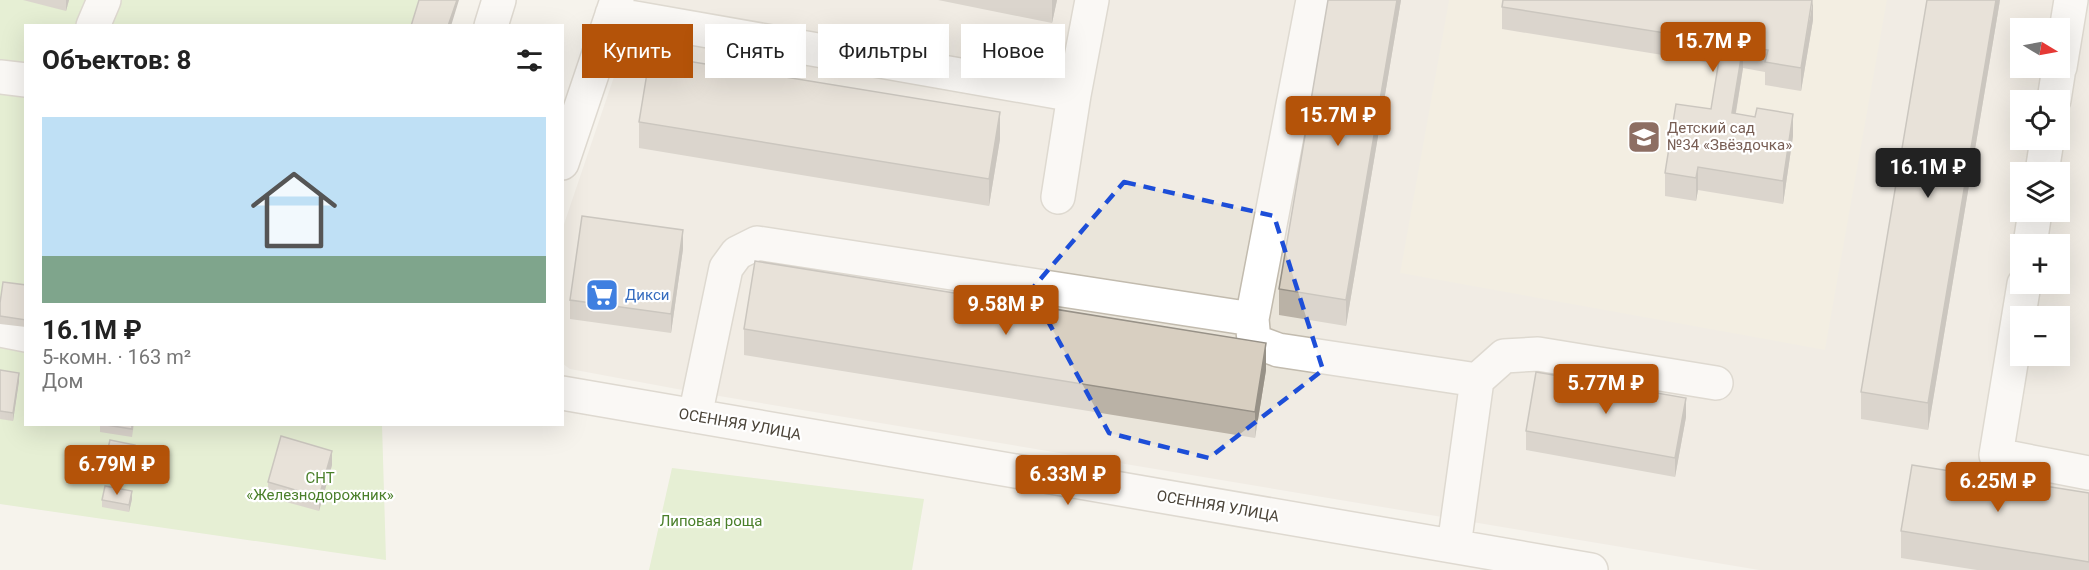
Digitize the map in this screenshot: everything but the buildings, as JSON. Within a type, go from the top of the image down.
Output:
[{"type":"street","points":[[94,24],[104,0]]},
{"type":"street","points":[[492,24],[499,0]]},
{"type":"street","points":[[1058,197],[1092,0]]},
{"type":"street","points":[[1313,0],[1252,319],[1254,341],[1278,350],[1477,380]]},
{"type":"street","points":[[564,157],[615,7],[1074,95]]},
{"type":"street","points":[[2070,30],[2076,10]]},
{"type":"street","points":[[0,77],[24,80]]},
{"type":"street","points":[[695,416],[726,268],[737,253],[757,243],[1252,319]]},
{"type":"street","points":[[2022,294],[1996,455],[2089,473]]},
{"type":"street","points":[[0,330],[24,335]]},
{"type":"street","points":[[1454,546],[1477,380],[1504,356],[1538,354],[1716,382]]},
{"type":"street","name":"ОСЕННЯЯ УЛИЦА","points":[[564,393],[1591,570]]},
{"type":"highlighted area","points":[[1124,182],[1274,216],[1323,370],[1209,458],[1109,433],[1031,290]]},
{"type":"shaded area","points":[[640,0],[2089,0],[2089,570],[1759,570],[677,389],[570,369],[564,365],[564,224],[614,78],[693,78],[693,24],[632,24]]},
{"type":"shaded area","name":"Детский сад №34 «Звёздочка»","points":[[1449,0],[1887,0],[1825,350],[1400,273]]},
{"type":"green space","name":"СНТ «Железнодорожник»","points":[[0,0],[422,0],[413,24],[24,24],[24,426],[382,426],[386,560],[0,504]]},
{"type":"green space","name":"Липовая роща","points":[[672,468],[924,499],[912,570],[649,570]]},
{"type":"place","name":"Детский сад №34 «Звёздочка»","points":[[1644,137]]},
{"type":"place","name":"Дикси","points":[[602,295]]}]
